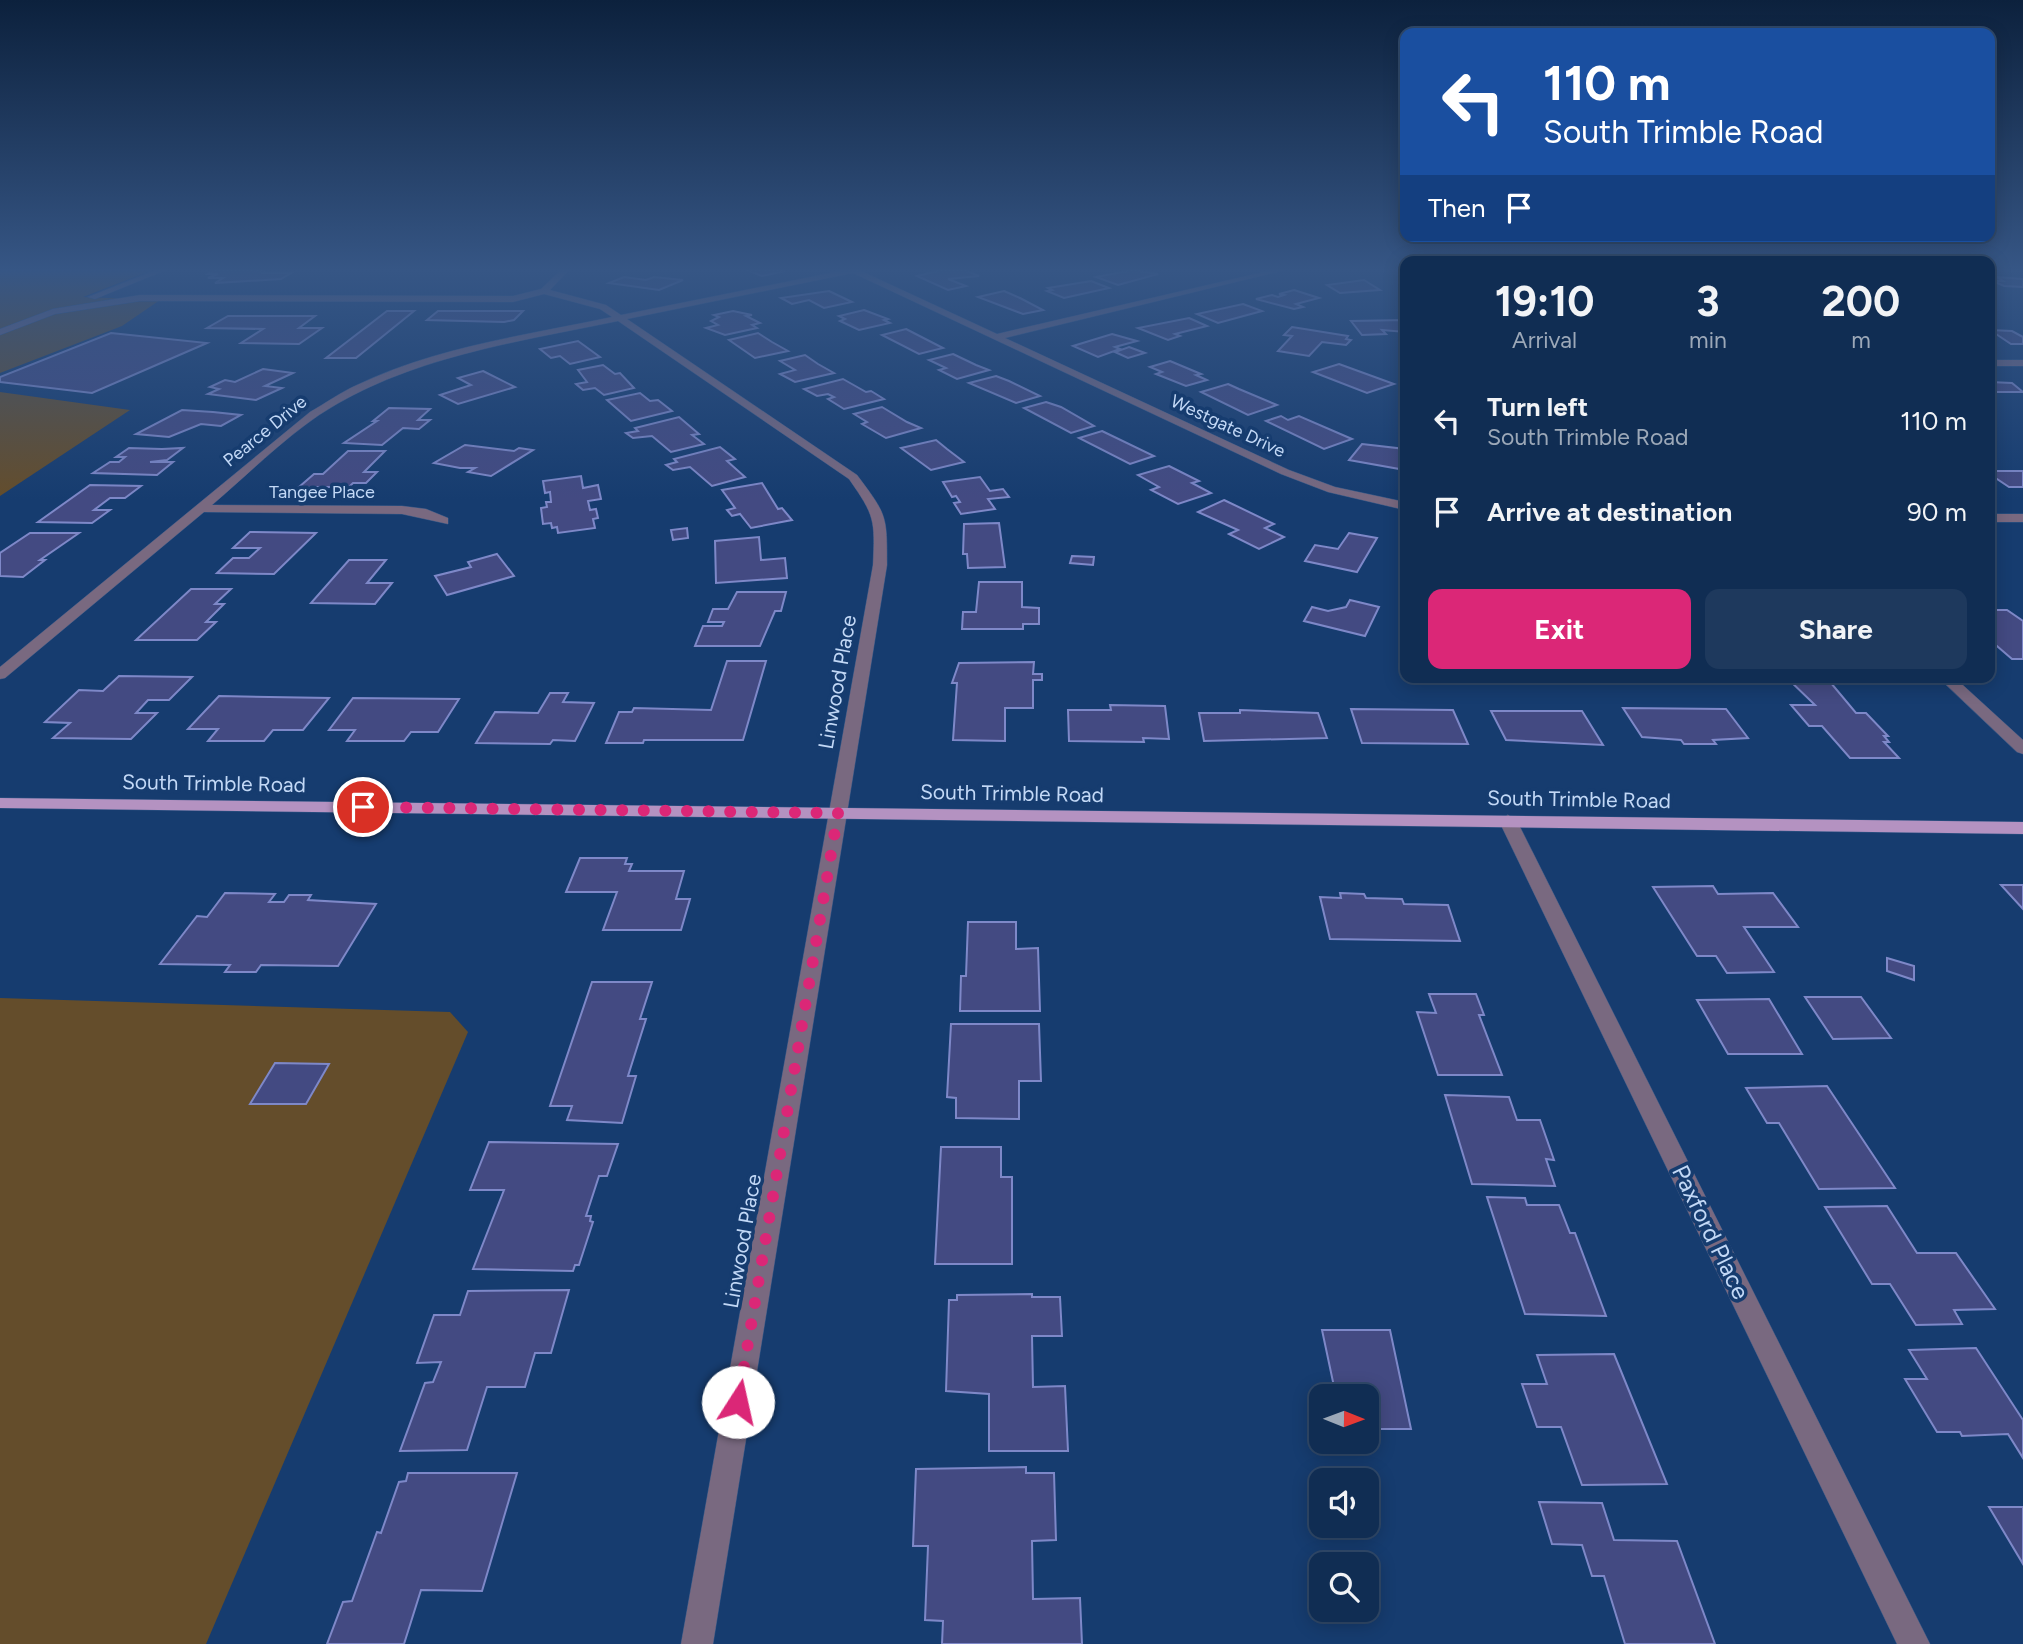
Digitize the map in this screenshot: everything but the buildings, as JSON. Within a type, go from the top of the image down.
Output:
[{"type":"main road","name":"South Trimble Road","points":[[0,803],[2023,828]]},
{"type":"street","name":"Pearce Drive","points":[[0,674],[299,425],[360,387],[422,362],[481,347]]},
{"type":"street","name":"Linwood Place","points":[[662,347],[853,477],[875,507],[881,522],[880,565],[697,1644]]},
{"type":"street","name":"Westgate Drive","points":[[1017,347],[1284,472],[1332,490],[1400,505]]},
{"type":"street","points":[[1995,363],[2023,363]]},
{"type":"street","name":"Tangee Place","points":[[198,508],[402,510],[422,512],[444,521]]},
{"type":"street","points":[[1995,518],[2023,518]]},
{"type":"street","points":[[1952,683],[2023,749]]},
{"type":"street","name":"Paxford Place","points":[[1508,821],[1914,1644]]},
{"type":"shaded area","points":[[0,347],[68,347],[0,373]]},
{"type":"shaded area","points":[[0,392],[130,410],[0,496]]},
{"type":"shaded area","points":[[0,998],[450,1012],[468,1032],[206,1644],[0,1644]]},
{"type":"route","points":[[363,807],[838,813],[738,1402]]}]
